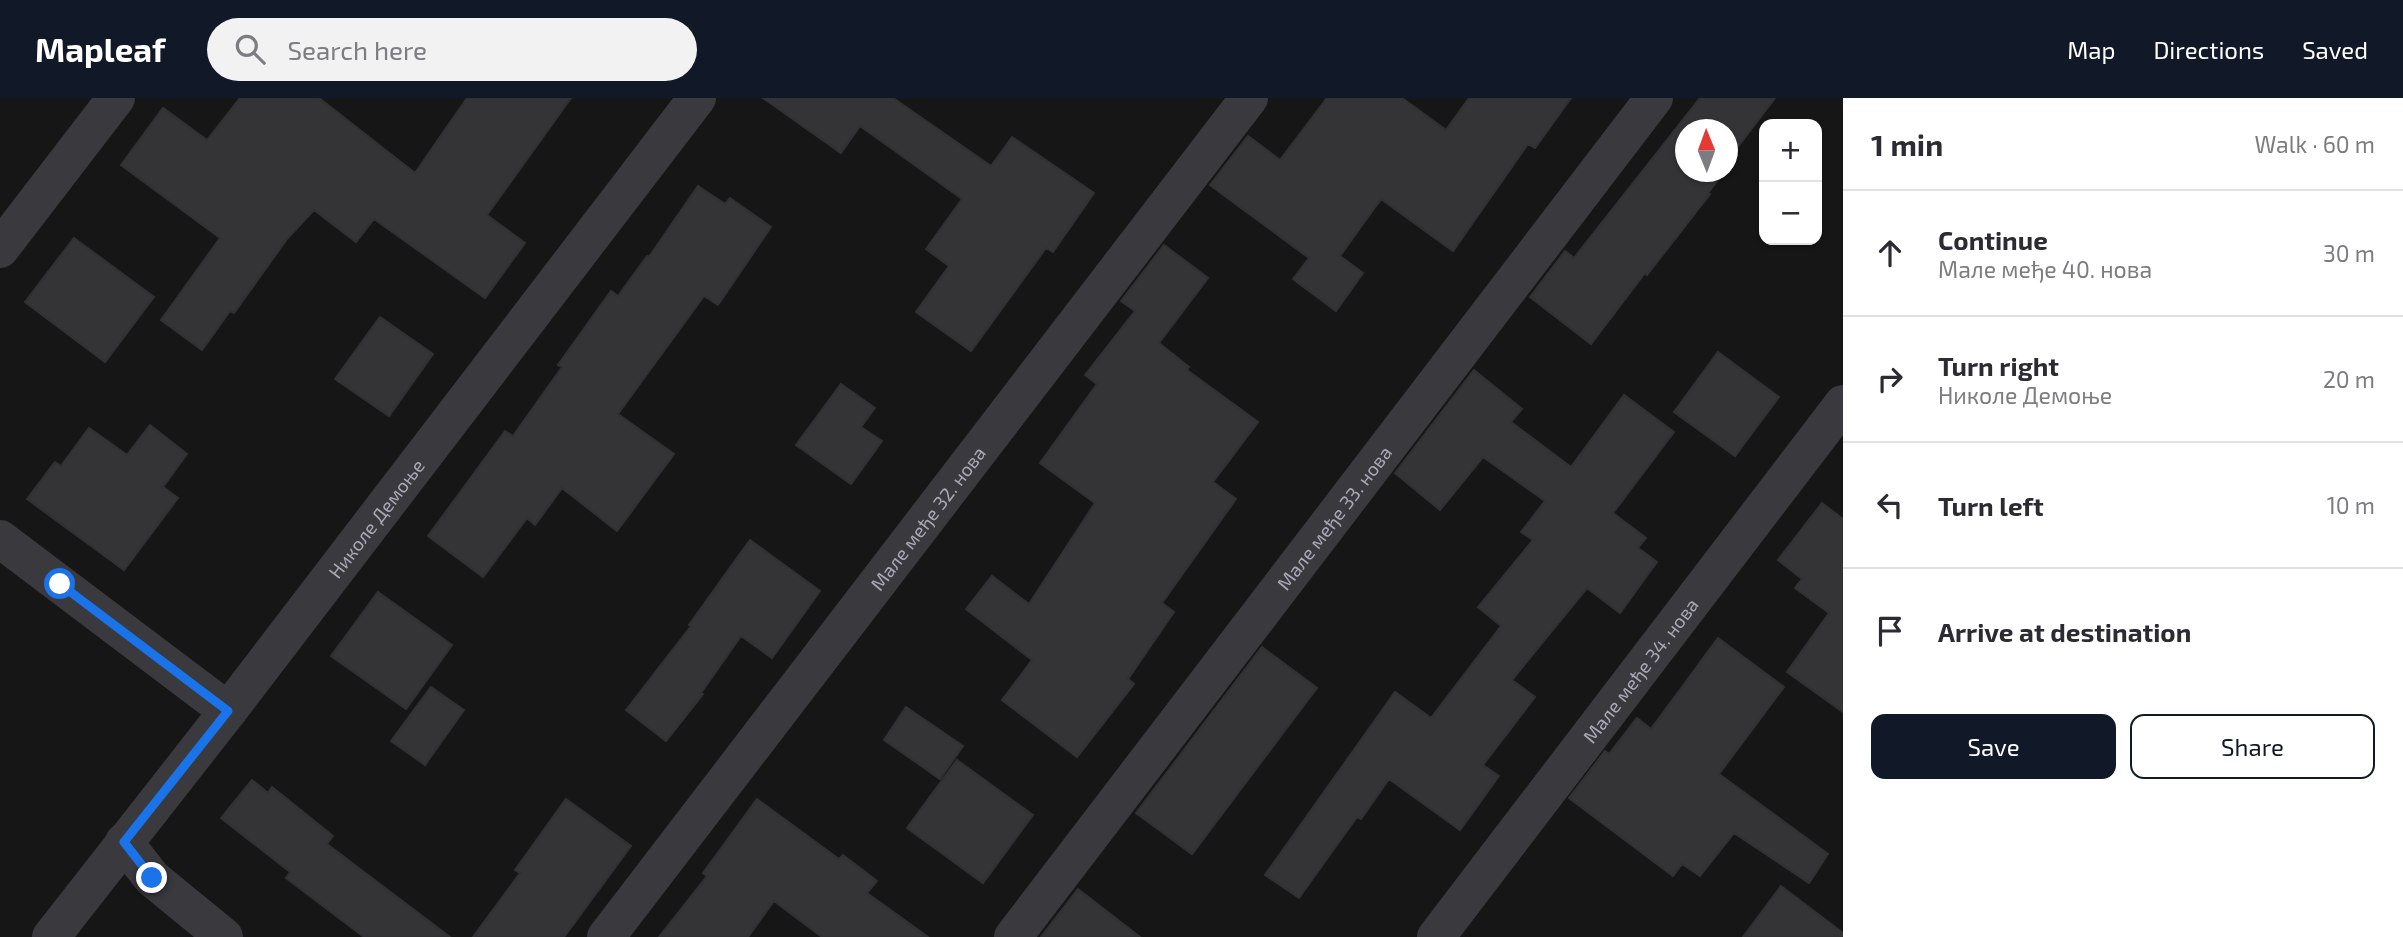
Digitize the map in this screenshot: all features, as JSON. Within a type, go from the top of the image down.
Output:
[{"type":"street","points":[[0,249],[116,98]]},
{"type":"street","name":"Николе Демоње","points":[[51,937],[228,711],[697,98]]},
{"type":"street","name":"Мале међе 32. нова","points":[[606,937],[1249,98]]},
{"type":"street","name":"Мале међе 33. нова","points":[[1013,937],[1654,98]]},
{"type":"street","name":"Мале међе 34. нова","points":[[1436,937],[1843,404]]},
{"type":"street","points":[[0,539],[228,711]]},
{"type":"street","points":[[124,842],[152,878],[224,937]]},
{"type":"building","points":[[240,98],[319,98],[415,173],[467,98],[571,98],[487,215],[525,243],[485,298],[374,219],[356,242],[314,210],[287,239],[234,313],[230,311],[202,350],[161,320],[220,238],[121,165],[163,108],[207,140]]},
{"type":"building","points":[[763,98],[893,98],[991,166],[1012,137],[1094,193],[1053,252],[1046,248],[971,351],[916,312],[949,266],[926,249],[962,199],[860,126],[841,153]]},
{"type":"building","points":[[1327,98],[1402,98],[1446,130],[1469,98],[1571,98],[1535,148],[1528,144],[1453,251],[1381,199],[1340,256],[1363,273],[1336,311],[1293,279],[1309,258],[1210,185],[1248,136],[1280,160]]},
{"type":"building","points":[[1700,98],[1775,98],[1738,147],[1738,119],[1683,119]]},
{"type":"building","points":[[1675,130],[1675,182],[1716,182],[1708,193],[1710,194],[1591,344],[1530,297],[1565,251],[1574,258]]},
{"type":"building","points":[[698,186],[725,204],[730,198],[771,227],[718,305],[704,296],[618,414],[674,454],[617,531],[562,488],[535,525],[527,518],[483,577],[428,536],[505,431],[513,436],[562,367],[558,365],[611,291],[618,296],[647,256],[649,257]]},
{"type":"building","points":[[74,238],[154,297],[105,362],[25,302]]},
{"type":"building","points":[[1164,245],[1208,278],[1159,343],[1189,367],[1187,370],[1258,422],[1213,482],[1236,499],[1162,603],[1174,612],[1128,679],[1134,684],[1077,757],[1002,700],[1032,660],[966,609],[992,576],[1029,604],[1095,503],[1040,463],[1097,384],[1085,375],[1135,311],[1121,301]]},
{"type":"building","points":[[380,317],[433,354],[389,416],[335,379]]},
{"type":"building","points":[[1718,352],[1779,397],[1735,456],[1674,412]]},
{"type":"building","points":[[1474,370],[1522,409],[1511,422],[1571,467],[1624,395],[1674,432],[1613,513],[1646,538],[1638,548],[1657,562],[1620,613],[1587,588],[1512,680],[1535,697],[1483,765],[1499,776],[1460,830],[1389,779],[1361,819],[1357,817],[1299,898],[1265,875],[1395,692],[1431,718],[1501,626],[1478,607],[1533,540],[1521,532],[1545,501],[1483,457],[1440,510],[1395,473]]},
{"type":"building","points":[[841,384],[875,408],[861,427],[882,441],[851,484],[796,445]]},
{"type":"building","points":[[150,425],[187,454],[163,487],[178,498],[124,570],[27,499],[55,462],[61,466],[89,428],[127,455]]},
{"type":"building","points":[[1822,503],[1843,519],[1843,712],[1787,672],[1829,613],[1795,588],[1802,579],[1778,560]]},
{"type":"building","points":[[750,540],[820,591],[772,658],[741,636],[701,693],[703,694],[666,741],[626,710],[691,626],[689,625]]},
{"type":"building","points":[[378,592],[452,645],[406,709],[331,656]]},
{"type":"building","points":[[1718,638],[1784,687],[1719,774],[1828,854],[1809,883],[1734,833],[1700,876],[1682,864],[1673,876],[1569,798],[1605,751],[1609,754],[1637,718],[1651,729]]},
{"type":"building","points":[[1262,647],[1317,688],[1192,854],[1136,813]]},
{"type":"building","points":[[431,687],[464,710],[425,765],[391,741]]},
{"type":"building","points":[[906,707],[963,746],[940,779],[884,740]]},
{"type":"building","points":[[957,760],[1033,815],[983,883],[907,828]]},
{"type":"building","points":[[252,780],[268,793],[272,787],[333,836],[327,844],[450,937],[364,937],[286,878],[290,872],[221,818]]},
{"type":"building","points":[[566,799],[631,846],[564,937],[473,937],[520,873],[515,870]]},
{"type":"building","points":[[757,799],[839,859],[843,855],[877,881],[867,893],[928,937],[822,937],[774,901],[748,937],[659,937],[707,876],[703,873]]},
{"type":"building","points":[[1781,886],[1843,933],[1843,937],[1743,937]]},
{"type":"building","points":[[1078,889],[1140,937],[1041,937]]},
{"type":"route","points":[[60,584],[228,711],[124,842],[152,878]]}]
